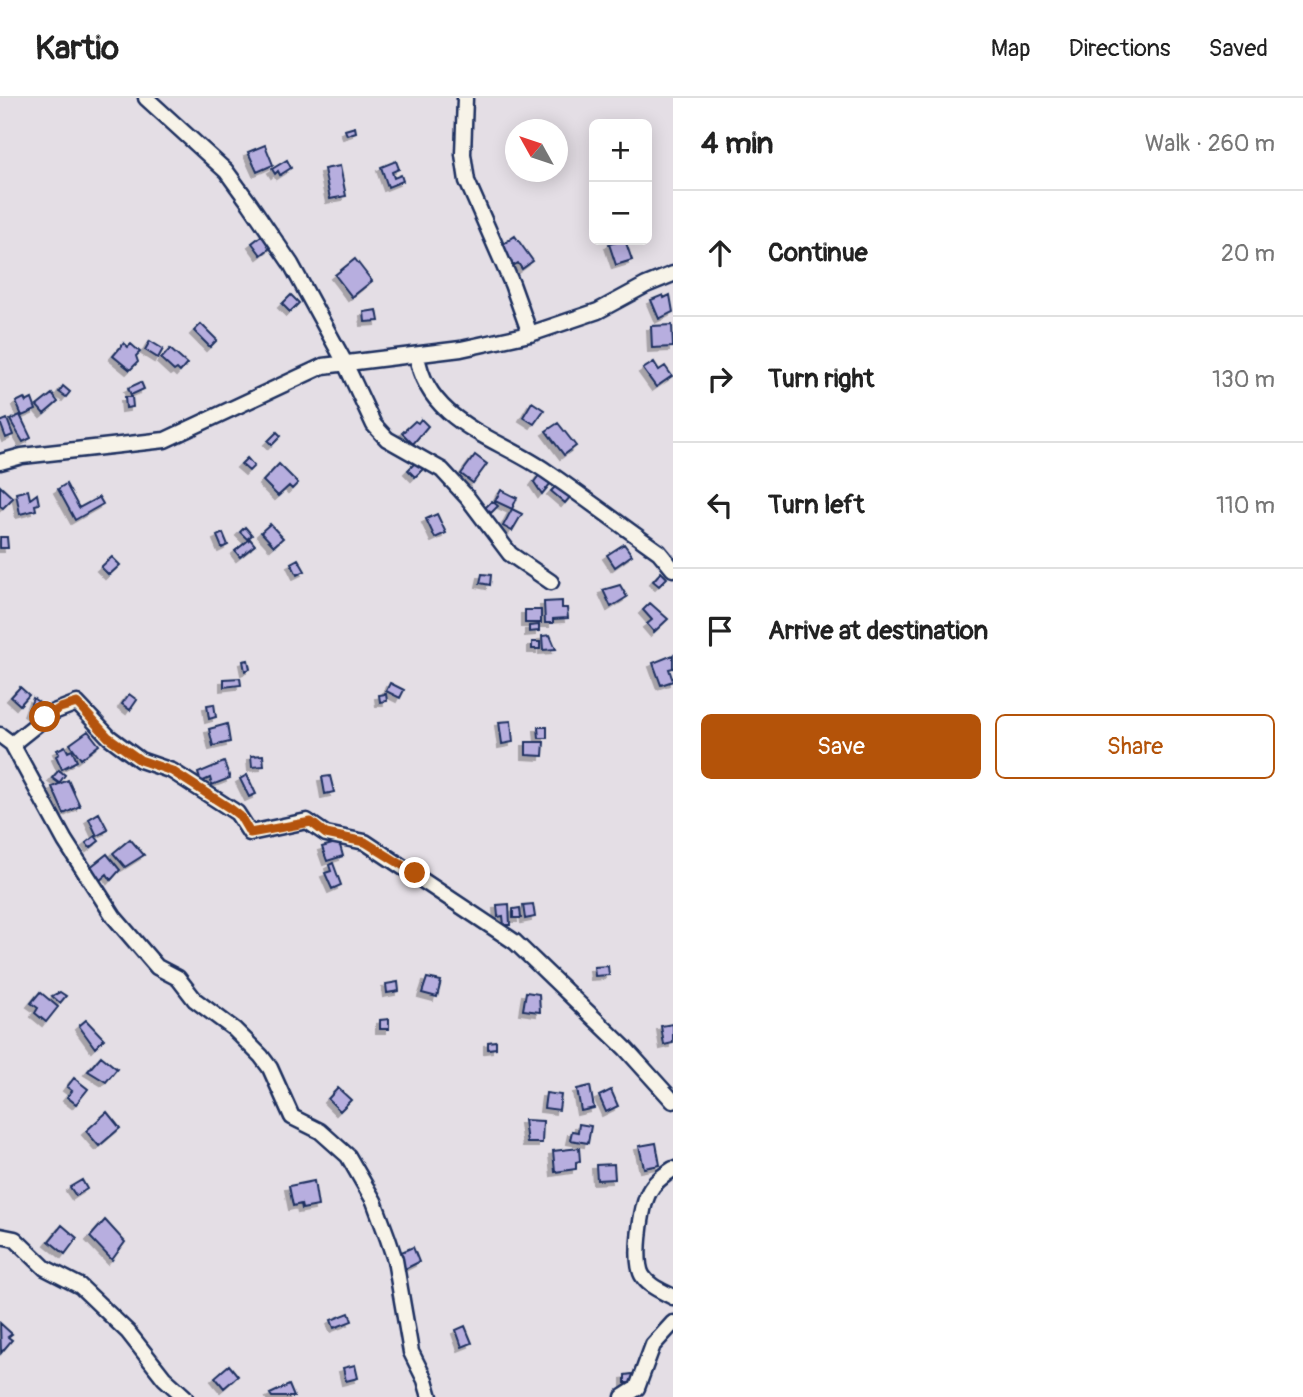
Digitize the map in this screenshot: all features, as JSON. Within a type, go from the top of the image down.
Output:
[{"type":"street","points":[[146,98],[226,171],[292,264],[344,361],[374,425],[387,439],[442,470],[467,497],[510,554],[551,582]]},
{"type":"street","points":[[465,98],[463,154],[467,181],[512,284],[530,334]]},
{"type":"street","points":[[0,462],[22,456],[165,440],[323,366],[344,361],[417,355],[530,334],[598,311],[673,274]]},
{"type":"street","points":[[417,355],[425,383],[445,409],[476,434],[511,449],[546,471],[659,552],[673,569]]},
{"type":"street","points":[[430,1397],[411,1352],[395,1260],[388,1239],[374,1201],[348,1156],[320,1130],[292,1117],[270,1068],[261,1056],[234,1029],[195,1000],[178,978],[157,967],[114,917],[65,841],[6,739],[51,713],[77,703],[108,737],[140,760],[172,771],[231,809],[240,816],[250,833],[307,821],[326,834],[365,842],[415,873],[521,947],[626,1049],[673,1101]]},
{"type":"street","points":[[673,1169],[659,1179],[648,1195],[638,1259],[643,1276],[650,1285],[673,1297]]},
{"type":"street","points":[[0,1236],[15,1239],[45,1268],[80,1286],[128,1332],[164,1378],[185,1397]]},
{"type":"street","points":[[624,1397],[637,1388],[653,1345],[673,1323]]},
{"type":"building","points":[[355,127],[356,132],[347,135],[345,130]]},
{"type":"building","points":[[265,145],[273,165],[257,172],[248,152]]},
{"type":"building","points":[[287,160],[291,168],[280,175],[278,171],[275,174],[272,169]]},
{"type":"building","points":[[396,161],[399,169],[392,172],[394,178],[401,175],[403,181],[388,187],[381,167]]},
{"type":"building","points":[[340,166],[346,196],[330,199],[324,169]]},
{"type":"building","points":[[265,233],[274,245],[261,255],[252,243]]},
{"type":"building","points":[[515,236],[533,261],[522,269],[518,263],[513,266],[499,247]]},
{"type":"building","points":[[609,245],[627,245],[632,260],[616,265]]},
{"type":"building","points":[[355,259],[372,281],[352,297],[335,275]]},
{"type":"building","points":[[291,295],[299,303],[290,312],[282,304]]},
{"type":"building","points":[[663,295],[664,298],[670,295],[673,312],[659,319],[651,300]]},
{"type":"building","points":[[377,310],[379,321],[365,322],[364,312]]},
{"type":"building","points":[[201,324],[217,340],[210,347],[194,331]]},
{"type":"building","points":[[672,325],[673,347],[652,348],[651,326]]},
{"type":"building","points":[[150,341],[163,349],[158,358],[145,350]]},
{"type":"building","points":[[124,343],[128,347],[131,344],[140,352],[136,356],[138,362],[130,370],[113,356]]},
{"type":"building","points":[[170,349],[187,364],[180,372],[177,369],[174,371],[161,359]]},
{"type":"building","points":[[654,362],[659,370],[665,366],[672,376],[656,387],[643,369]]},
{"type":"building","points":[[141,382],[144,389],[131,395],[128,388]]},
{"type":"building","points":[[63,386],[70,392],[66,397],[59,392]]},
{"type":"building","points":[[52,394],[58,402],[44,414],[37,406]]},
{"type":"building","points":[[125,397],[132,397],[133,407],[126,408]]},
{"type":"building","points":[[24,398],[26,402],[32,399],[36,410],[22,416],[16,402]]},
{"type":"building","points":[[532,402],[544,410],[534,424],[523,417]]},
{"type":"building","points":[[20,415],[31,438],[23,442],[10,420]]},
{"type":"building","points":[[7,419],[13,435],[6,438],[0,422]]},
{"type":"building","points":[[421,419],[428,426],[413,444],[402,433]]},
{"type":"building","points":[[558,423],[576,446],[564,455],[546,431]]},
{"type":"building","points":[[277,432],[281,436],[272,445],[268,441]]},
{"type":"building","points":[[475,455],[487,464],[473,483],[461,474]]},
{"type":"building","points":[[247,458],[254,466],[249,471],[241,464]]},
{"type":"building","points":[[417,461],[424,468],[415,477],[408,470]]},
{"type":"building","points":[[279,464],[298,483],[292,489],[289,486],[278,496],[263,481]]},
{"type":"building","points":[[540,474],[551,483],[542,494],[534,482]]},
{"type":"building","points":[[66,484],[79,508],[99,497],[103,504],[75,520],[58,489]]},
{"type":"building","points":[[558,484],[571,496],[565,503],[551,491]]},
{"type":"building","points":[[0,486],[13,498],[3,508],[0,506]]},
{"type":"building","points":[[28,490],[30,499],[37,494],[39,504],[35,505],[36,510],[20,514],[16,493]]},
{"type":"building","points":[[501,490],[517,498],[512,509],[495,501]]},
{"type":"building","points":[[492,501],[498,506],[491,513],[485,508]]},
{"type":"building","points":[[512,509],[522,514],[512,531],[503,526]]},
{"type":"building","points":[[437,514],[446,533],[435,538],[426,519]]},
{"type":"building","points":[[270,524],[283,538],[274,546],[261,532]]},
{"type":"building","points":[[245,527],[252,535],[247,539],[240,532]]},
{"type":"building","points":[[223,533],[228,545],[222,548],[217,536]]},
{"type":"building","points":[[0,537],[7,537],[8,548],[0,548]]},
{"type":"building","points":[[250,539],[255,545],[240,557],[235,551]]},
{"type":"building","points":[[624,544],[632,555],[615,567],[607,555]]},
{"type":"building","points":[[112,557],[120,565],[109,575],[101,567]]},
{"type":"building","points":[[298,559],[305,571],[297,575],[291,563]]},
{"type":"building","points":[[661,572],[667,578],[659,586],[653,581]]},
{"type":"building","points":[[482,574],[491,575],[490,585],[480,583]]},
{"type":"building","points":[[620,585],[627,597],[611,607],[603,590]]},
{"type":"building","points":[[562,601],[562,608],[567,608],[568,618],[553,619],[553,623],[545,623],[544,602]]},
{"type":"building","points":[[650,603],[668,619],[654,632],[647,624],[652,620],[643,610]]},
{"type":"building","points":[[525,610],[541,610],[541,623],[525,623]]},
{"type":"building","points":[[539,625],[539,631],[529,632],[529,626]]},
{"type":"building","points":[[550,635],[556,649],[543,650],[542,636]]},
{"type":"building","points":[[532,642],[540,642],[540,649],[532,649]]},
{"type":"building","points":[[673,655],[673,668],[669,669],[673,681],[661,685],[653,663]]},
{"type":"building","points":[[248,660],[250,669],[245,671],[243,661]]},
{"type":"building","points":[[240,678],[241,685],[224,687],[224,679]]},
{"type":"building","points":[[390,683],[404,690],[400,698],[386,691]]},
{"type":"building","points":[[20,687],[29,695],[20,705],[11,697]]},
{"type":"building","points":[[129,694],[137,700],[130,710],[122,704]]},
{"type":"building","points":[[386,694],[387,701],[380,702],[379,695]]},
{"type":"building","points":[[33,698],[45,707],[34,717],[28,712]]},
{"type":"building","points":[[214,704],[216,717],[209,719],[207,705]]},
{"type":"building","points":[[511,721],[513,742],[502,744],[499,722]]},
{"type":"building","points":[[227,724],[230,742],[213,746],[209,729]]},
{"type":"building","points":[[538,727],[547,727],[547,738],[539,738]]},
{"type":"building","points":[[88,731],[99,745],[81,759],[70,744]]},
{"type":"building","points":[[526,742],[544,742],[543,756],[526,755]]},
{"type":"building","points":[[65,746],[68,752],[72,750],[77,761],[62,769],[56,756],[59,754],[57,750]]},
{"type":"building","points":[[263,755],[264,766],[252,767],[251,756]]},
{"type":"building","points":[[224,762],[230,778],[212,785],[210,778],[201,782],[198,773]]},
{"type":"building","points":[[59,770],[65,775],[59,783],[52,778]]},
{"type":"building","points":[[247,775],[256,794],[249,797],[240,779]]},
{"type":"building","points":[[330,776],[334,792],[325,794],[322,777]]},
{"type":"building","points":[[68,780],[80,806],[64,814],[52,787]]},
{"type":"building","points":[[99,813],[108,830],[97,836],[89,819]]},
{"type":"building","points":[[95,836],[99,841],[90,848],[86,843]]},
{"type":"building","points":[[130,839],[144,855],[125,867],[113,853]]},
{"type":"building","points":[[339,842],[343,856],[327,861],[322,847]]},
{"type":"building","points":[[107,854],[120,870],[111,880],[107,874],[99,881],[89,868]]},
{"type":"building","points":[[333,863],[341,885],[332,889],[325,873],[331,871],[329,865]]},
{"type":"building","points":[[509,904],[510,925],[504,925],[503,916],[498,917],[497,905]]},
{"type":"building","points":[[533,904],[535,917],[525,919],[523,905]]},
{"type":"building","points":[[520,908],[521,918],[513,918],[513,909]]},
{"type":"building","points":[[608,966],[609,975],[595,976],[594,967]]},
{"type":"building","points":[[427,978],[441,981],[437,997],[422,993]]},
{"type":"building","points":[[398,982],[399,991],[387,993],[386,984]]},
{"type":"building","points":[[40,992],[58,1007],[46,1022],[35,1013],[38,1008],[31,1003]]},
{"type":"building","points":[[60,992],[66,996],[60,1003],[52,996]]},
{"type":"building","points":[[526,992],[539,994],[540,1012],[523,1010]]},
{"type":"building","points":[[389,1019],[389,1029],[380,1029],[380,1020]]},
{"type":"building","points":[[86,1020],[104,1039],[95,1048],[79,1026]]},
{"type":"building","points":[[673,1024],[673,1043],[664,1045],[661,1026]]},
{"type":"building","points":[[496,1041],[496,1048],[488,1049],[488,1042]]},
{"type":"building","points":[[101,1056],[117,1069],[106,1082],[88,1071]]},
{"type":"building","points":[[74,1078],[88,1089],[76,1104],[67,1097],[72,1091],[67,1087]]},
{"type":"building","points":[[590,1086],[594,1108],[581,1111],[577,1089]]},
{"type":"building","points":[[338,1088],[351,1100],[340,1111],[328,1099]]},
{"type":"building","points":[[611,1090],[618,1106],[606,1112],[599,1096]]},
{"type":"building","points":[[546,1093],[561,1095],[559,1110],[544,1108]]},
{"type":"building","points":[[107,1112],[120,1128],[99,1146],[86,1131]]},
{"type":"building","points":[[524,1120],[543,1121],[542,1143],[527,1143]]},
{"type":"building","points":[[579,1124],[591,1126],[588,1143],[570,1140],[572,1131],[578,1132]]},
{"type":"building","points":[[656,1143],[660,1165],[644,1168],[639,1146]]},
{"type":"building","points":[[579,1148],[580,1161],[576,1162],[576,1169],[555,1172],[553,1151]]},
{"type":"building","points":[[614,1164],[615,1179],[597,1180],[596,1165]]},
{"type":"building","points":[[82,1180],[87,1189],[76,1196],[70,1187]]},
{"type":"building","points":[[314,1181],[318,1206],[302,1209],[301,1204],[293,1206],[289,1186]]},
{"type":"building","points":[[105,1220],[125,1242],[112,1260],[90,1237]]},
{"type":"building","points":[[62,1225],[77,1238],[65,1254],[49,1241]]},
{"type":"building","points":[[413,1247],[419,1262],[405,1269],[399,1253]]},
{"type":"building","points":[[349,1313],[352,1321],[334,1328],[331,1320]]},
{"type":"building","points":[[0,1323],[12,1334],[8,1337],[12,1340],[1,1353]]},
{"type":"building","points":[[465,1326],[472,1343],[462,1347],[456,1330]]},
{"type":"building","points":[[229,1365],[238,1376],[224,1388],[215,1377]]},
{"type":"building","points":[[355,1365],[358,1378],[346,1381],[343,1368]]},
{"type":"building","points":[[633,1374],[633,1383],[625,1383],[625,1375]]},
{"type":"building","points":[[289,1385],[294,1397],[272,1397],[270,1394]]},
{"type":"route","points":[[45,717],[72,703],[81,705],[108,737],[140,760],[172,771],[231,809],[240,816],[244,828],[250,833],[261,833],[307,821],[314,823],[326,834],[365,842],[415,873]]}]
